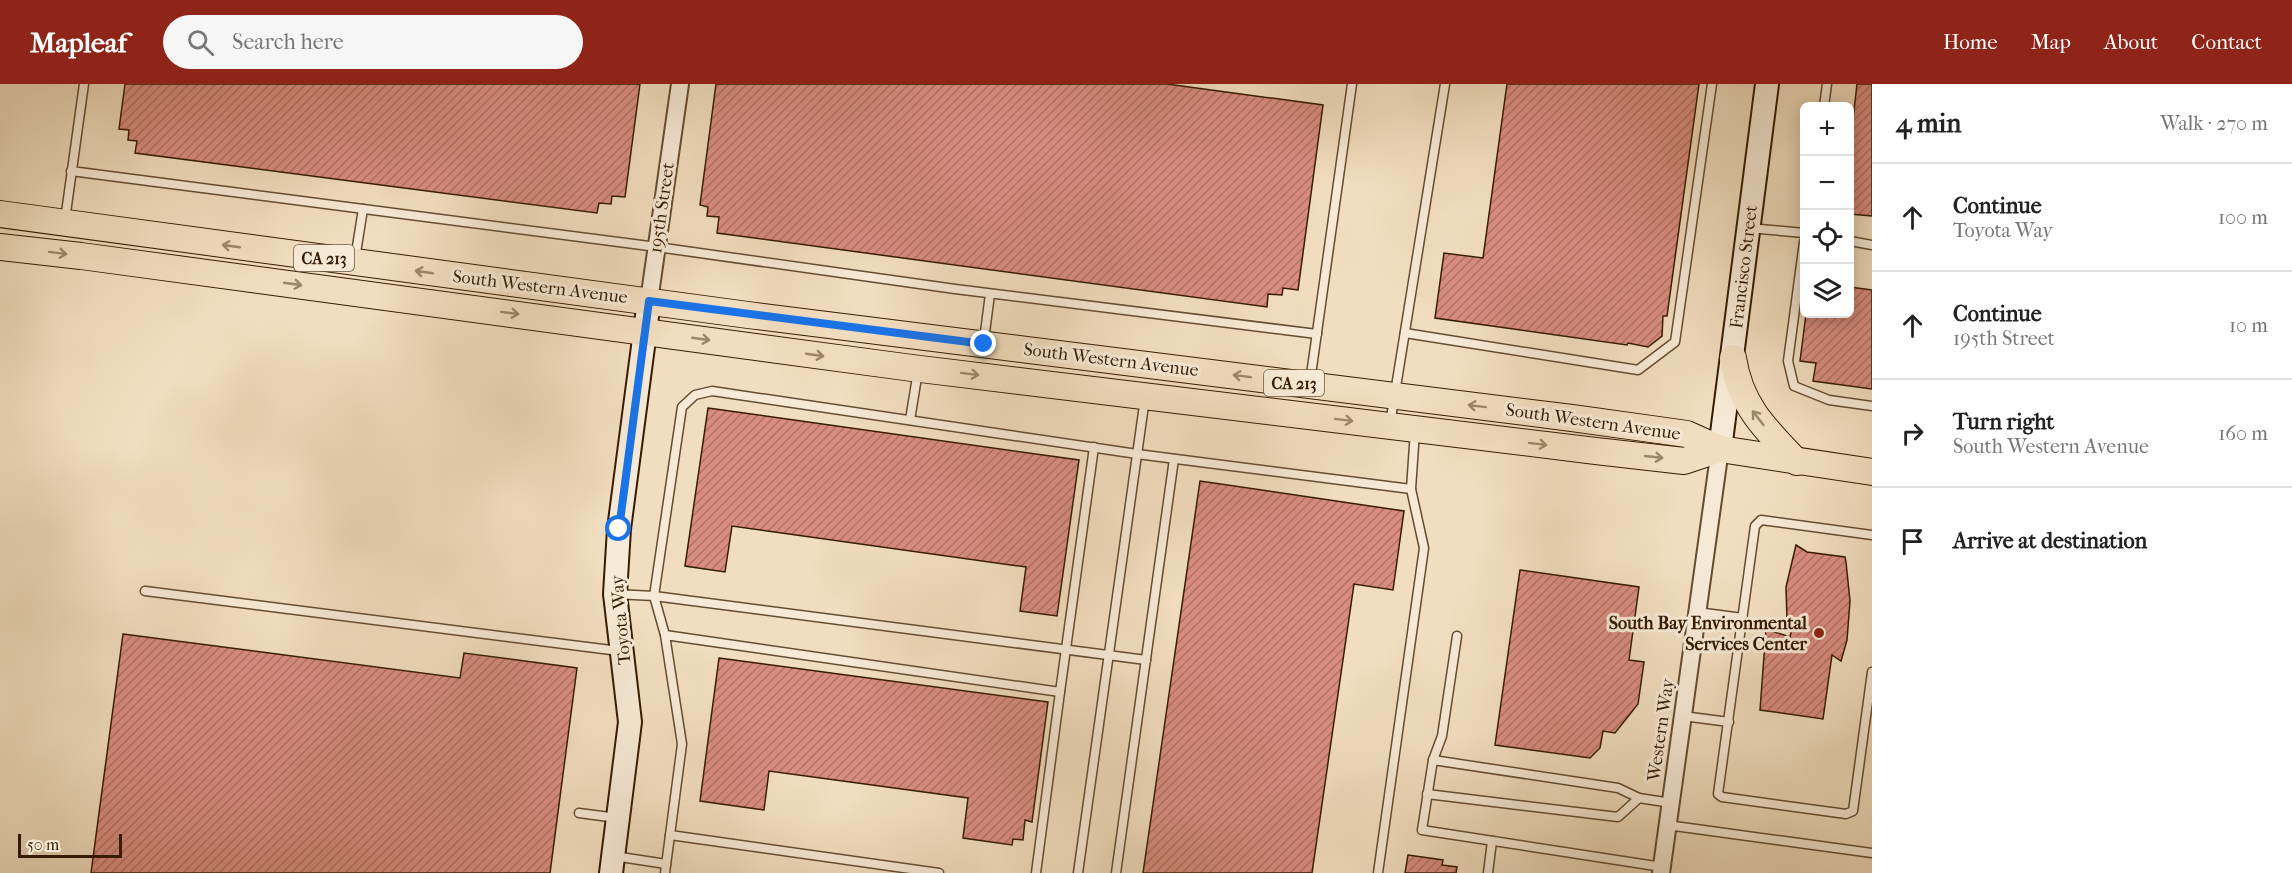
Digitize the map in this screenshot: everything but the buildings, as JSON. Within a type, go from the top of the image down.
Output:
[{"type":"main road","name":"South Western Avenue","points":[[0,214],[649,301],[1688,434],[1720,449],[1872,472]]},
{"type":"main road","name":"South Western Avenue","points":[[0,247],[918,368],[1684,461],[1720,449]]},
{"type":"main road","points":[[1733,358],[1738,384],[1747,404],[1757,419],[1797,462]]},
{"type":"street","name":"195th Street","points":[[645,331],[680,84]]},
{"type":"street","name":"Francisco Street","points":[[1720,449],[1767,84]]},
{"type":"street","name":"Toyota Way","points":[[612,865],[630,722],[615,594],[619,529],[645,331]]},
{"type":"street","name":"Western Way","points":[[1661,870],[1720,449]]},
{"type":"lane","points":[[64,224],[84,84]]},
{"type":"lane","points":[[1309,385],[1352,84]]},
{"type":"lane","points":[[1389,425],[1445,84]]},
{"type":"lane","points":[[1405,333],[1638,370],[1675,342],[1712,84]]},
{"type":"lane","points":[[1825,102],[1827,84]]},
{"type":"lane","points":[[71,171],[657,247],[990,294],[1317,334]]},
{"type":"lane","points":[[355,262],[363,209]]},
{"type":"lane","points":[[1749,228],[1800,233]]},
{"type":"lane","points":[[1854,242],[1872,245]]},
{"type":"lane","points":[[1801,264],[1788,361],[1794,386],[1829,400],[1872,406]]},
{"type":"lane","points":[[984,344],[990,294]]},
{"type":"lane","points":[[910,420],[918,368]]},
{"type":"lane","points":[[612,865],[665,868],[682,744],[664,635],[654,596],[682,407],[695,395],[712,391],[1137,454],[1411,489]]},
{"type":"lane","points":[[1078,873],[1145,395]]},
{"type":"lane","points":[[1378,873],[1424,548],[1411,489],[1415,428]]},
{"type":"lane","points":[[1036,873],[1094,447]]},
{"type":"lane","points":[[1116,873],[1174,459]]},
{"type":"lane","points":[[1872,535],[1761,520],[1755,526],[1718,794],[1722,797],[1846,814],[1852,811],[1872,672]]},
{"type":"lane","points":[[145,591],[622,652]]},
{"type":"lane","points":[[615,594],[654,596],[1146,660]]},
{"type":"lane","points":[[1697,612],[1743,618]]},
{"type":"lane","points":[[664,635],[1060,692]]},
{"type":"lane","points":[[1457,636],[1442,736],[1433,760],[1422,830],[1661,870]]},
{"type":"lane","points":[[1683,716],[1729,722]]},
{"type":"lane","points":[[1433,760],[1618,788],[1639,798],[1671,803]]},
{"type":"lane","points":[[1427,794],[1618,817],[1639,798]]},
{"type":"lane","points":[[579,813],[618,818]]},
{"type":"lane","points":[[1667,825],[1872,853]]},
{"type":"lane","points":[[670,835],[939,873]]},
{"type":"lane","points":[[1488,873],[1491,841]]},
{"type":"place","name":"South Bay Environmental Services Center","points":[[1819,633]]},
{"type":"route","points":[[619,529],[649,301],[984,344]]}]
